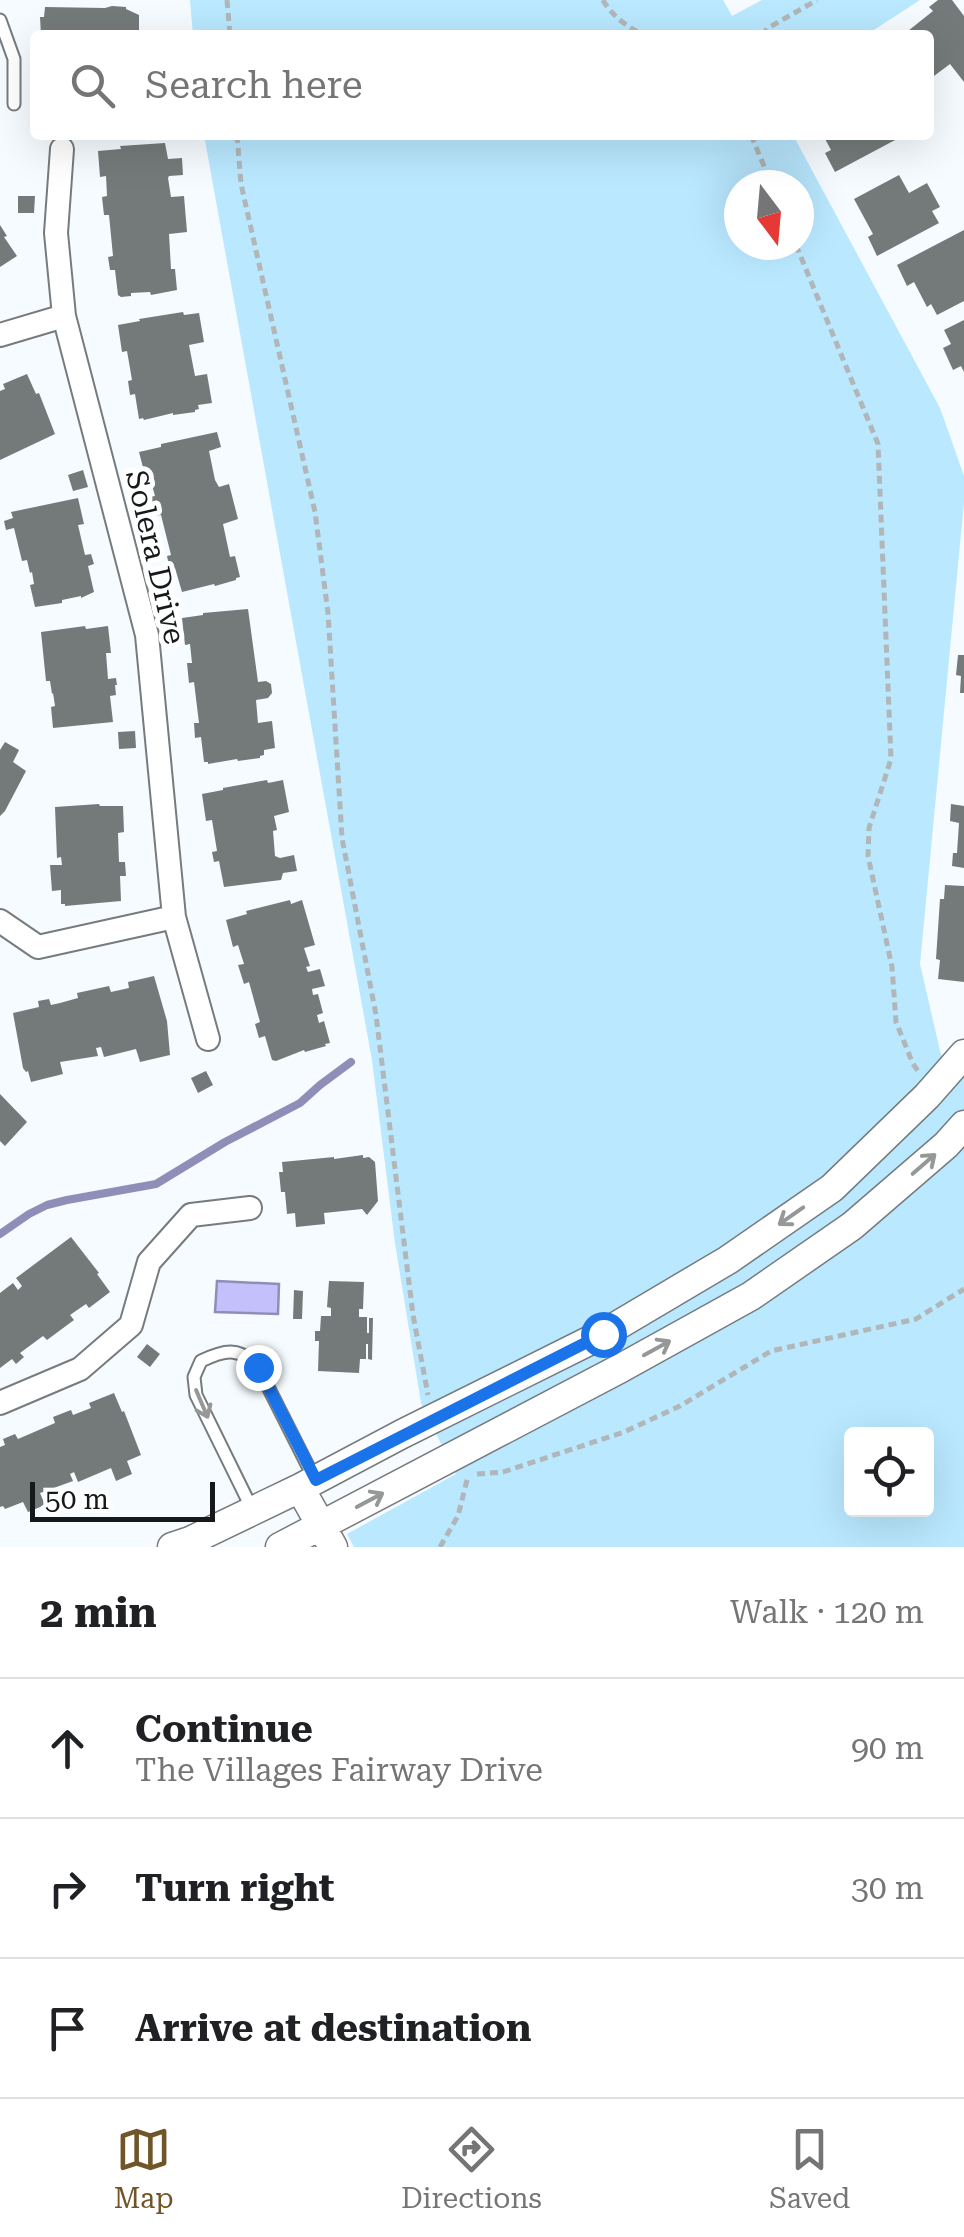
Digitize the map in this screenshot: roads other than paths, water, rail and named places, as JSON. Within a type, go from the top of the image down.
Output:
[{"type":"street","name":"Solera Drive","points":[[62,149],[56,233],[64,316],[148,635],[174,917],[208,1039]]},
{"type":"street","points":[[0,335],[64,316]]},
{"type":"street","points":[[0,922],[38,947],[174,917]]},
{"type":"street","points":[[172,1547],[308,1484],[603,1334],[728,1260],[832,1188],[964,1054]]},
{"type":"street","points":[[258,1508],[283,1546],[327,1536],[751,1296],[852,1226],[964,1125]]},
{"type":"street","points":[[0,1403],[80,1369],[131,1324],[149,1262],[192,1215],[250,1208]]},
{"type":"street","points":[[308,1484],[327,1536]]},
{"type":"lane","points":[[0,20],[14,60],[14,104]]},
{"type":"lane","points":[[258,1508],[196,1394],[194,1378],[201,1361],[218,1352],[250,1357],[258,1367],[308,1484]]},
{"type":"waterway","points":[[0,1234],[47,1205],[156,1184],[300,1103],[351,1062]]}]
